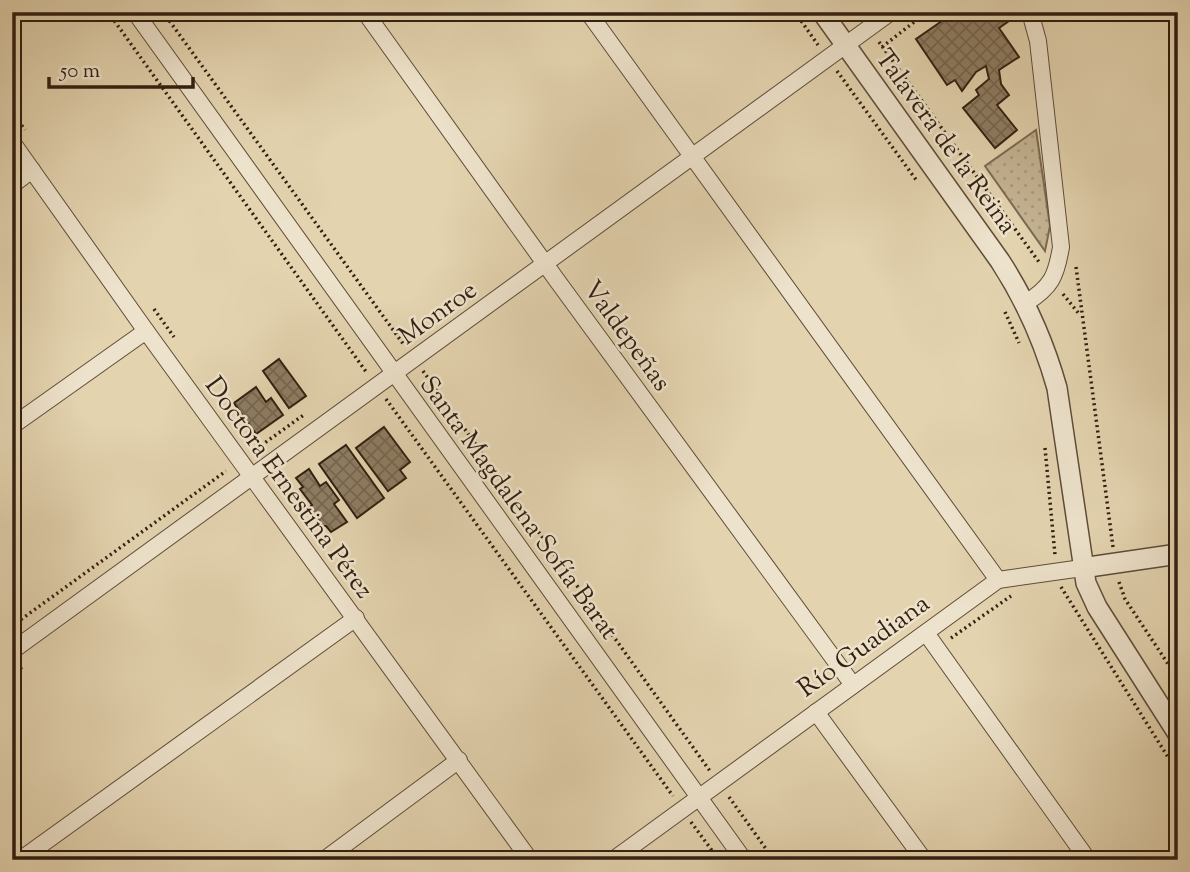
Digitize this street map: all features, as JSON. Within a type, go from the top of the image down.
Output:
[{"type":"street","name":"Santa Magdalena Sofía Barat","points":[[135,12],[744,860]]},
{"type":"street","name":"Valdepeñas","points":[[365,12],[853,685]]},
{"type":"street","points":[[588,12],[998,580]]},
{"type":"street","name":"Talavera de la Reina","points":[[822,12],[1000,261],[1026,303],[1057,388],[1084,575],[1097,607],[1178,734]]},
{"type":"street","name":"Monroe","points":[[12,651],[891,12]]},
{"type":"street","name":"Talavera de la Reina","points":[[1030,12],[1038,41],[1060,247],[1058,267],[1052,281]]},
{"type":"street","name":"Doctora Ernestina Pérez","points":[[12,142],[530,860]]},
{"type":"street","points":[[12,184],[32,170]]},
{"type":"street","points":[[1026,303],[1040,294],[1052,281]]},
{"type":"street","points":[[12,426],[146,331]]},
{"type":"street","name":"Río Guadiana","points":[[613,860],[998,580],[1059,579],[1084,575],[1115,563],[1178,554]]},
{"type":"street","points":[[20,860],[356,618]]},
{"type":"street","points":[[926,633],[1088,860]]},
{"type":"street","points":[[816,712],[925,860]]},
{"type":"street","points":[[324,860],[458,760]]},
{"type":"path","points":[[108,12],[719,860]]},
{"type":"path","points":[[163,12],[774,860]]},
{"type":"path","points":[[795,12],[917,181]]},
{"type":"path","points":[[882,47],[927,12]]},
{"type":"path","points":[[869,29],[1052,281],[1082,317],[1115,563]]},
{"type":"path","points":[[1005,312],[1022,348]]},
{"type":"path","points":[[1045,448],[1059,579],[1069,603],[1178,773]]},
{"type":"path","points":[[1059,579],[1084,575]]},
{"type":"path","points":[[1130,577],[1118,579],[1125,599],[1178,679]]},
{"type":"path","points":[[937,648],[1011,596],[1018,594]]},
{"type":"path","points":[[683,831],[729,797]]},
{"type":"shaded area","points":[[1036,130],[1050,226],[1045,251],[985,166]]},
{"type":"building","points":[[955,12],[1003,12],[1009,21],[999,28],[1019,57],[999,70],[1001,84],[1009,95],[997,105],[1017,130],[995,148],[963,108],[979,95],[976,90],[989,79],[986,66],[976,72],[962,91],[955,80],[947,85],[916,39]]},
{"type":"building","points":[[279,359],[306,396],[289,408],[263,371]]},
{"type":"building","points":[[256,387],[266,402],[271,398],[283,415],[256,434],[234,403]]},
{"type":"building","points":[[384,427],[410,462],[400,470],[406,478],[388,491],[356,448]]},
{"type":"building","points":[[346,445],[384,498],[357,518],[319,464]]},
{"type":"building","points":[[309,469],[320,486],[326,482],[339,500],[334,504],[347,522],[331,532],[309,508],[312,505],[300,489],[303,487],[296,478]]}]
